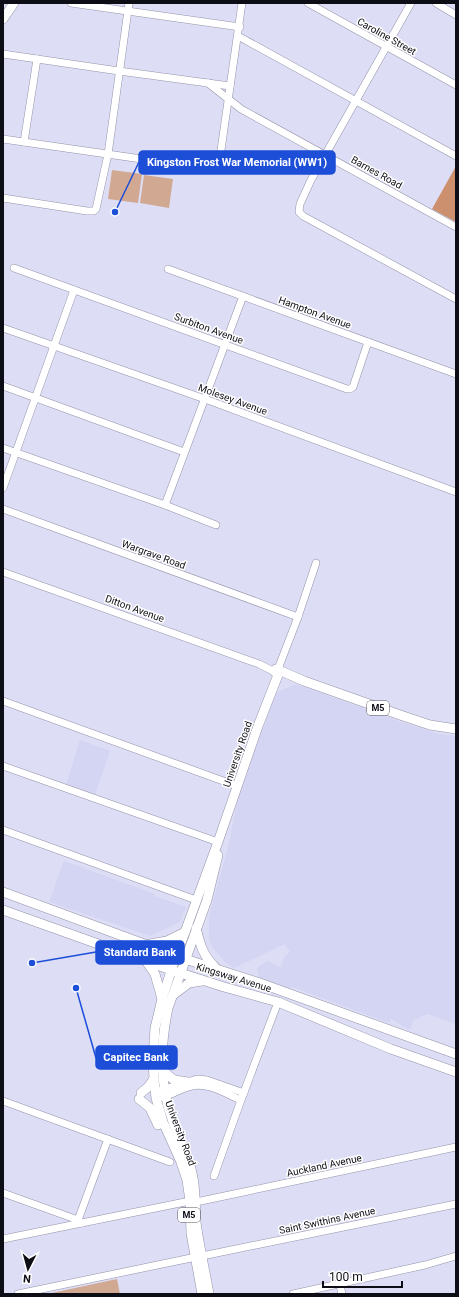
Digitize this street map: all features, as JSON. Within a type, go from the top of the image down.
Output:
[{"type":"main road","points":[[3,19],[14,3]]},
{"type":"main road","name":"Ditton Avenue","points":[[278,671],[410,719],[430,725],[456,728]]},
{"type":"main road","name":"University Road","points":[[193,1202],[184,1171],[159,1111],[166,1017],[172,996],[184,932],[225,823],[278,671]]},
{"type":"main road","name":"University Road","points":[[180,957],[196,928],[214,875],[225,823]]},
{"type":"main road","name":"Kingsway Avenue","points":[[3,892],[180,957],[456,1054]]},
{"type":"main road","name":"Kingsway Avenue","points":[[3,910],[207,982],[278,1002],[391,1049],[456,1072]]},
{"type":"main road","points":[[196,928],[203,952],[209,962],[219,970]]},
{"type":"main road","points":[[148,944],[168,940],[184,932]]},
{"type":"main road","points":[[146,961],[154,974],[162,999]]},
{"type":"main road","name":"University Road","points":[[176,971],[162,999],[155,1028],[153,1050],[154,1079],[173,1122],[194,1181],[190,1222],[209,1294]]},
{"type":"main road","points":[[172,996],[189,983],[197,981],[207,982]]},
{"type":"main road","points":[[162,1070],[174,1080],[188,1082]]},
{"type":"main road","points":[[154,1079],[140,1096],[153,1113],[163,1134],[171,1139]]},
{"type":"main road","name":"University Road","points":[[199,1257],[202,1294]]},
{"type":"street","points":[[71,3],[240,27]]},
{"type":"street","points":[[3,198],[94,211],[97,206],[108,154],[129,3]]},
{"type":"street","points":[[3,139],[212,169],[217,168],[219,164],[229,100],[240,27],[242,3]]},
{"type":"street","name":"Caroline Street","points":[[308,3],[456,85]]},
{"type":"street","points":[[411,3],[326,156],[311,180],[302,199],[299,212],[303,216],[456,299]]},
{"type":"street","points":[[436,3],[456,14]]},
{"type":"street","points":[[238,36],[456,156]]},
{"type":"street","points":[[3,54],[230,86]]},
{"type":"street","points":[[24,142],[37,59]]},
{"type":"street","name":"Barnes Road","points":[[208,83],[241,109],[456,228]]},
{"type":"street","name":"Surbiton Avenue","points":[[14,268],[349,389],[353,387],[368,342]]},
{"type":"street","name":"Hampton Avenue","points":[[168,269],[456,374]]},
{"type":"street","points":[[3,488],[74,290]]},
{"type":"street","points":[[165,505],[243,296]]},
{"type":"street","name":"Molesey Avenue","points":[[3,328],[205,399],[456,492]]},
{"type":"street","points":[[3,386],[184,452]]},
{"type":"street","points":[[3,448],[165,505],[216,525]]},
{"type":"street","name":"Wargrave Road","points":[[3,509],[298,616]]},
{"type":"street","name":"University Road","points":[[278,671],[316,563]]},
{"type":"street","name":"Ditton Avenue","points":[[3,572],[278,671]]},
{"type":"street","points":[[3,701],[237,786]]},
{"type":"street","points":[[3,766],[218,842]]},
{"type":"street","points":[[3,830],[196,900]]},
{"type":"street","points":[[214,1176],[278,1002]]},
{"type":"street","points":[[160,1094],[197,1079],[207,1080],[242,1097]]},
{"type":"street","points":[[160,1094],[198,1085],[242,1097]]},
{"type":"street","points":[[3,1101],[170,1162]]},
{"type":"street","points":[[3,1194],[80,1222],[108,1139]]},
{"type":"street","name":"Auckland Avenue","points":[[3,1239],[80,1222],[193,1202],[456,1148]]},
{"type":"street","name":"Saint Swithins Avenue","points":[[18,1294],[456,1204]]},
{"type":"street","points":[[294,1294],[340,1285],[425,1265],[456,1256]]},
{"type":"street","points":[[340,1285],[342,1294]]},
{"type":"shaded area","points":[[456,166],[456,222],[432,209]]},
{"type":"shaded area","points":[[112,170],[142,174],[138,203],[108,199]]},
{"type":"shaded area","points":[[144,175],[173,179],[169,208],[140,203]]},
{"type":"shaded area","points":[[296,684],[401,722],[439,734],[456,736],[456,1024],[427,1014],[413,1021],[410,1030],[391,1019],[389,1023],[292,987],[288,988],[259,978],[257,969],[267,961],[281,967],[284,957],[290,952],[285,944],[234,968],[225,962],[213,948],[209,940],[209,916],[228,847],[238,798],[276,693]]},
{"type":"shaded area","points":[[80,740],[110,751],[94,798],[65,788]]},
{"type":"shaded area","points":[[64,861],[155,894],[154,896],[186,907],[180,922],[150,936],[49,902]]},
{"type":"shaded area","points":[[117,1279],[120,1294],[47,1294]]},
{"type":"place","name":"Kingston Frost War Memorial (WW1)","points":[[115,212]]},
{"type":"place","name":"Standard Bank","points":[[32,963]]},
{"type":"place","name":"Capitec Bank","points":[[76,988]]}]
